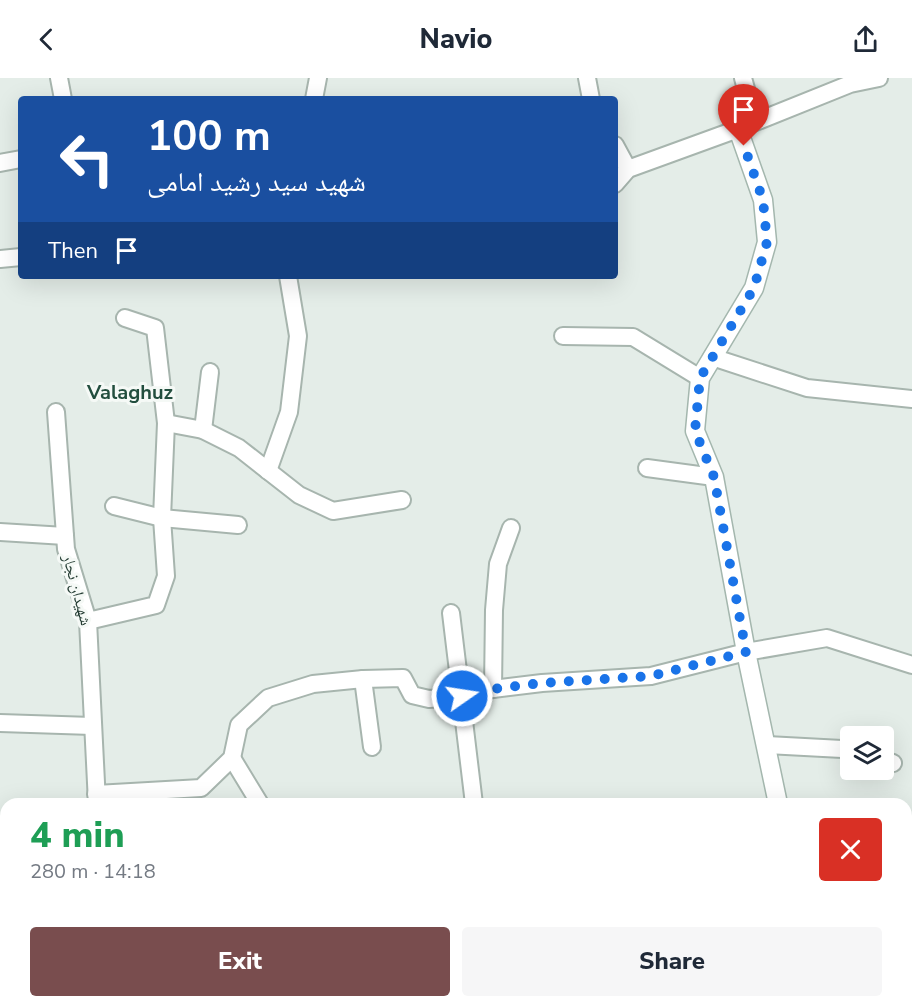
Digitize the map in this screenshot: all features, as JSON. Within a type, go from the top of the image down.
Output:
[{"type":"street","points":[[59,78],[62,96]]},
{"type":"street","points":[[315,96],[318,78]]},
{"type":"street","points":[[587,78],[590,96]]},
{"type":"street","points":[[743,78],[755,122]]},
{"type":"street","points":[[618,181],[628,169],[738,129],[849,81],[879,78]]},
{"type":"street","points":[[738,129],[763,200],[767,242],[754,288],[700,378],[695,431],[714,477],[746,652],[777,798]]},
{"type":"street","points":[[618,151],[628,169]]},
{"type":"street","points":[[0,163],[18,160]]},
{"type":"street","points":[[0,259],[18,257]]},
{"type":"street","points":[[268,471],[289,412],[298,336],[288,279]]},
{"type":"street","points":[[88,621],[156,605],[166,576],[162,518],[166,423],[154,328],[125,318]]},
{"type":"street","points":[[563,336],[633,337],[700,378]]},
{"type":"street","points":[[712,357],[807,388],[912,399]]},
{"type":"street","points":[[203,430],[210,372]]},
{"type":"street","name":"شهیدان نجار","points":[[56,412],[66,549],[88,621],[97,798]]},
{"type":"street","points":[[166,423],[203,430],[238,448],[299,495],[333,511],[402,500]]},
{"type":"street","points":[[647,468],[714,477]]},
{"type":"street","points":[[114,506],[162,518],[238,525]]},
{"type":"street","points":[[493,689],[494,610],[498,564],[511,528]]},
{"type":"street","points":[[0,532],[65,536]]},
{"type":"street","points":[[451,613],[473,798]]},
{"type":"street","points":[[106,798],[201,788],[232,758],[239,725],[268,698],[313,684],[403,678],[412,695],[429,699],[542,683],[651,676],[746,652],[827,638],[912,665]]},
{"type":"street","points":[[363,679],[372,747]]},
{"type":"street","points":[[0,723],[92,726]]},
{"type":"street","points":[[767,745],[840,749]]},
{"type":"street","points":[[232,758],[256,798]]},
{"type":"district","name":"Valaghuz","points":[[130,392]]},
{"type":"route","points":[[462,696],[493,689],[542,683],[651,676],[746,652],[714,477],[695,431],[700,378],[754,288],[767,242],[763,200],[744,146]]}]
